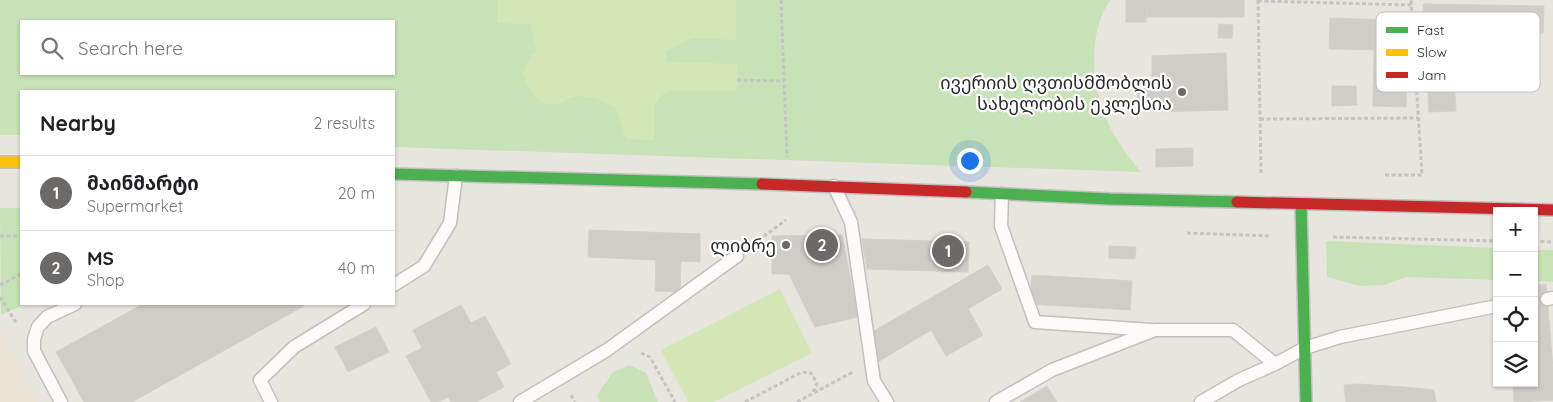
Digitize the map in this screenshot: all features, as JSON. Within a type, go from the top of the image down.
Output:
[{"type":"main road","points":[[0,162],[20,162]]},
{"type":"main road","points":[[395,174],[834,186],[1110,199],[1553,210]]},
{"type":"main road","points":[[1301,204],[1306,402]]},
{"type":"lane","points":[[395,284],[424,266],[450,223],[456,176]]},
{"type":"lane","points":[[834,186],[851,222],[874,381],[887,402]]},
{"type":"lane","points":[[1002,194],[1001,226],[1035,322],[1155,330],[1234,330],[1275,364]]},
{"type":"lane","points":[[520,402],[607,350],[737,256]]},
{"type":"lane","points":[[61,402],[34,351],[34,339],[38,327],[47,318],[73,305]]},
{"type":"lane","points":[[271,402],[260,380],[294,347],[362,305]]},
{"type":"lane","points":[[1201,402],[1239,380],[1305,348],[1340,337],[1493,307]]},
{"type":"lane","points":[[996,402],[1052,370],[1155,330]]},
{"type":"path","points":[[781,0],[787,160]]},
{"type":"path","points":[[1261,173],[1258,0],[1411,5]]},
{"type":"path","points":[[1411,0],[1411,12]]},
{"type":"path","points":[[737,80],[784,81]]},
{"type":"path","points":[[1384,175],[1422,175],[1416,92]]},
{"type":"path","points":[[1260,119],[1418,118]]},
{"type":"path","points":[[1252,173],[1270,173]]},
{"type":"path","points":[[737,256],[786,220]]},
{"type":"path","points":[[1187,233],[1271,236]]},
{"type":"path","points":[[0,236],[20,236]]},
{"type":"path","points":[[1333,237],[1493,241]]},
{"type":"path","points":[[1538,241],[1553,242]]},
{"type":"path","points":[[0,285],[20,275]]},
{"type":"path","points":[[633,357],[642,353],[650,356],[675,402]]},
{"type":"path","points":[[744,402],[802,372],[811,373],[817,383],[813,393]]},
{"type":"path","points":[[797,402],[851,373],[855,380]]},
{"type":"path","points":[[575,387],[570,394],[575,402]]},
{"type":"shaded area","points":[[0,332],[37,402],[0,402]]},
{"type":"green space","points":[[0,0],[1110,0],[1096,34],[1094,53],[1098,92],[1103,111],[1111,128],[1141,172],[395,147],[395,90],[20,90],[20,135],[0,135]]},
{"type":"green space","points":[[498,0],[736,0],[736,40],[692,38],[666,51],[666,62],[737,64],[737,91],[674,90],[663,94],[654,105],[654,140],[626,139],[616,108],[606,102],[595,98],[578,96],[571,97],[561,103],[547,104],[536,98],[523,74],[530,56],[537,51],[530,24],[497,23]]},
{"type":"green space","points":[[0,208],[20,208],[20,305],[24,305],[1,315]]},
{"type":"green space","points":[[1326,241],[1493,248],[1493,280],[1406,277],[1384,285],[1360,286],[1327,277]]},
{"type":"green space","points":[[1538,250],[1553,250],[1553,282],[1538,281]]},
{"type":"green space","points":[[780,289],[812,353],[714,402],[688,402],[661,350]]},
{"type":"green space","points":[[629,365],[646,373],[658,402],[600,402],[597,395],[613,372]]},
{"type":"building","points":[[1126,0],[1147,0],[1146,22],[1126,22]]},
{"type":"building","points":[[1147,0],[1244,0],[1244,17],[1147,17]]},
{"type":"building","points":[[1423,4],[1544,6],[1543,33],[1540,33],[1540,12],[1423,12]]},
{"type":"building","points":[[1330,18],[1376,19],[1376,50],[1329,49]]},
{"type":"building","points":[[1219,24],[1233,25],[1232,38],[1218,38]]},
{"type":"building","points":[[1374,50],[1376,50],[1376,92],[1406,92],[1406,107],[1373,106]]},
{"type":"building","name":"ივერიის ღვთისმშობლის სახელობის ეკლესია","points":[[1226,53],[1228,110],[1154,112],[1154,104],[1138,105],[1137,79],[1152,79],[1152,56]]},
{"type":"building","points":[[1332,86],[1356,86],[1357,105],[1332,106]]},
{"type":"building","points":[[1428,92],[1455,92],[1456,111],[1429,112]]},
{"type":"building","points":[[1193,148],[1193,166],[1156,167],[1156,149]]},
{"type":"building","points":[[589,230],[700,234],[700,262],[681,261],[680,292],[655,291],[656,260],[588,257]]},
{"type":"building","points":[[842,235],[858,317],[815,327],[789,274],[772,274],[772,236]]},
{"type":"building","points":[[862,239],[969,242],[968,272],[867,269]]},
{"type":"building","points":[[1109,246],[1136,247],[1135,259],[1109,258]]},
{"type":"building","points":[[988,265],[1002,289],[968,309],[983,335],[946,356],[931,330],[876,363],[872,332]]},
{"type":"building","points":[[1032,275],[1132,281],[1130,310],[1030,304]]},
{"type":"building","points":[[1546,284],[1553,369],[1553,400],[1514,402],[1513,387],[1538,387],[1538,285]]},
{"type":"building","points":[[141,305],[304,306],[132,402],[84,402],[56,352]]},
{"type":"building","points":[[461,305],[471,323],[485,316],[511,364],[496,372],[504,387],[476,402],[451,402],[448,397],[438,402],[431,402],[406,356],[422,348],[413,330]]},
{"type":"building","points":[[376,327],[389,352],[348,372],[335,347]]},
{"type":"building","points":[[1344,385],[1405,387],[1406,402],[1346,402]]},
{"type":"building","points":[[1047,386],[1057,402],[1020,402]]},
{"type":"building","points":[[1405,387],[1434,390],[1436,402],[1406,402]]},
{"type":"traffic: fast","points":[[395,174],[762,184]]},
{"type":"traffic: fast","points":[[966,192],[1110,199],[1237,202]]},
{"type":"traffic: fast","points":[[1301,204],[1306,402]]},
{"type":"traffic: slow","points":[[0,162],[20,162]]},
{"type":"traffic: jam","points":[[762,184],[966,192]]},
{"type":"traffic: jam","points":[[1237,202],[1553,210]]},
{"type":"place","name":"ივერიის ღვთისმშობლის სახელობის ეკლესია","points":[[1182,92]]},
{"type":"place","name":"ლიბრე","points":[[786,245]]},
{"type":"place","name":"MS","points":[[822,245]]},
{"type":"place","name":"მაინმარტი","points":[[948,251]]}]
